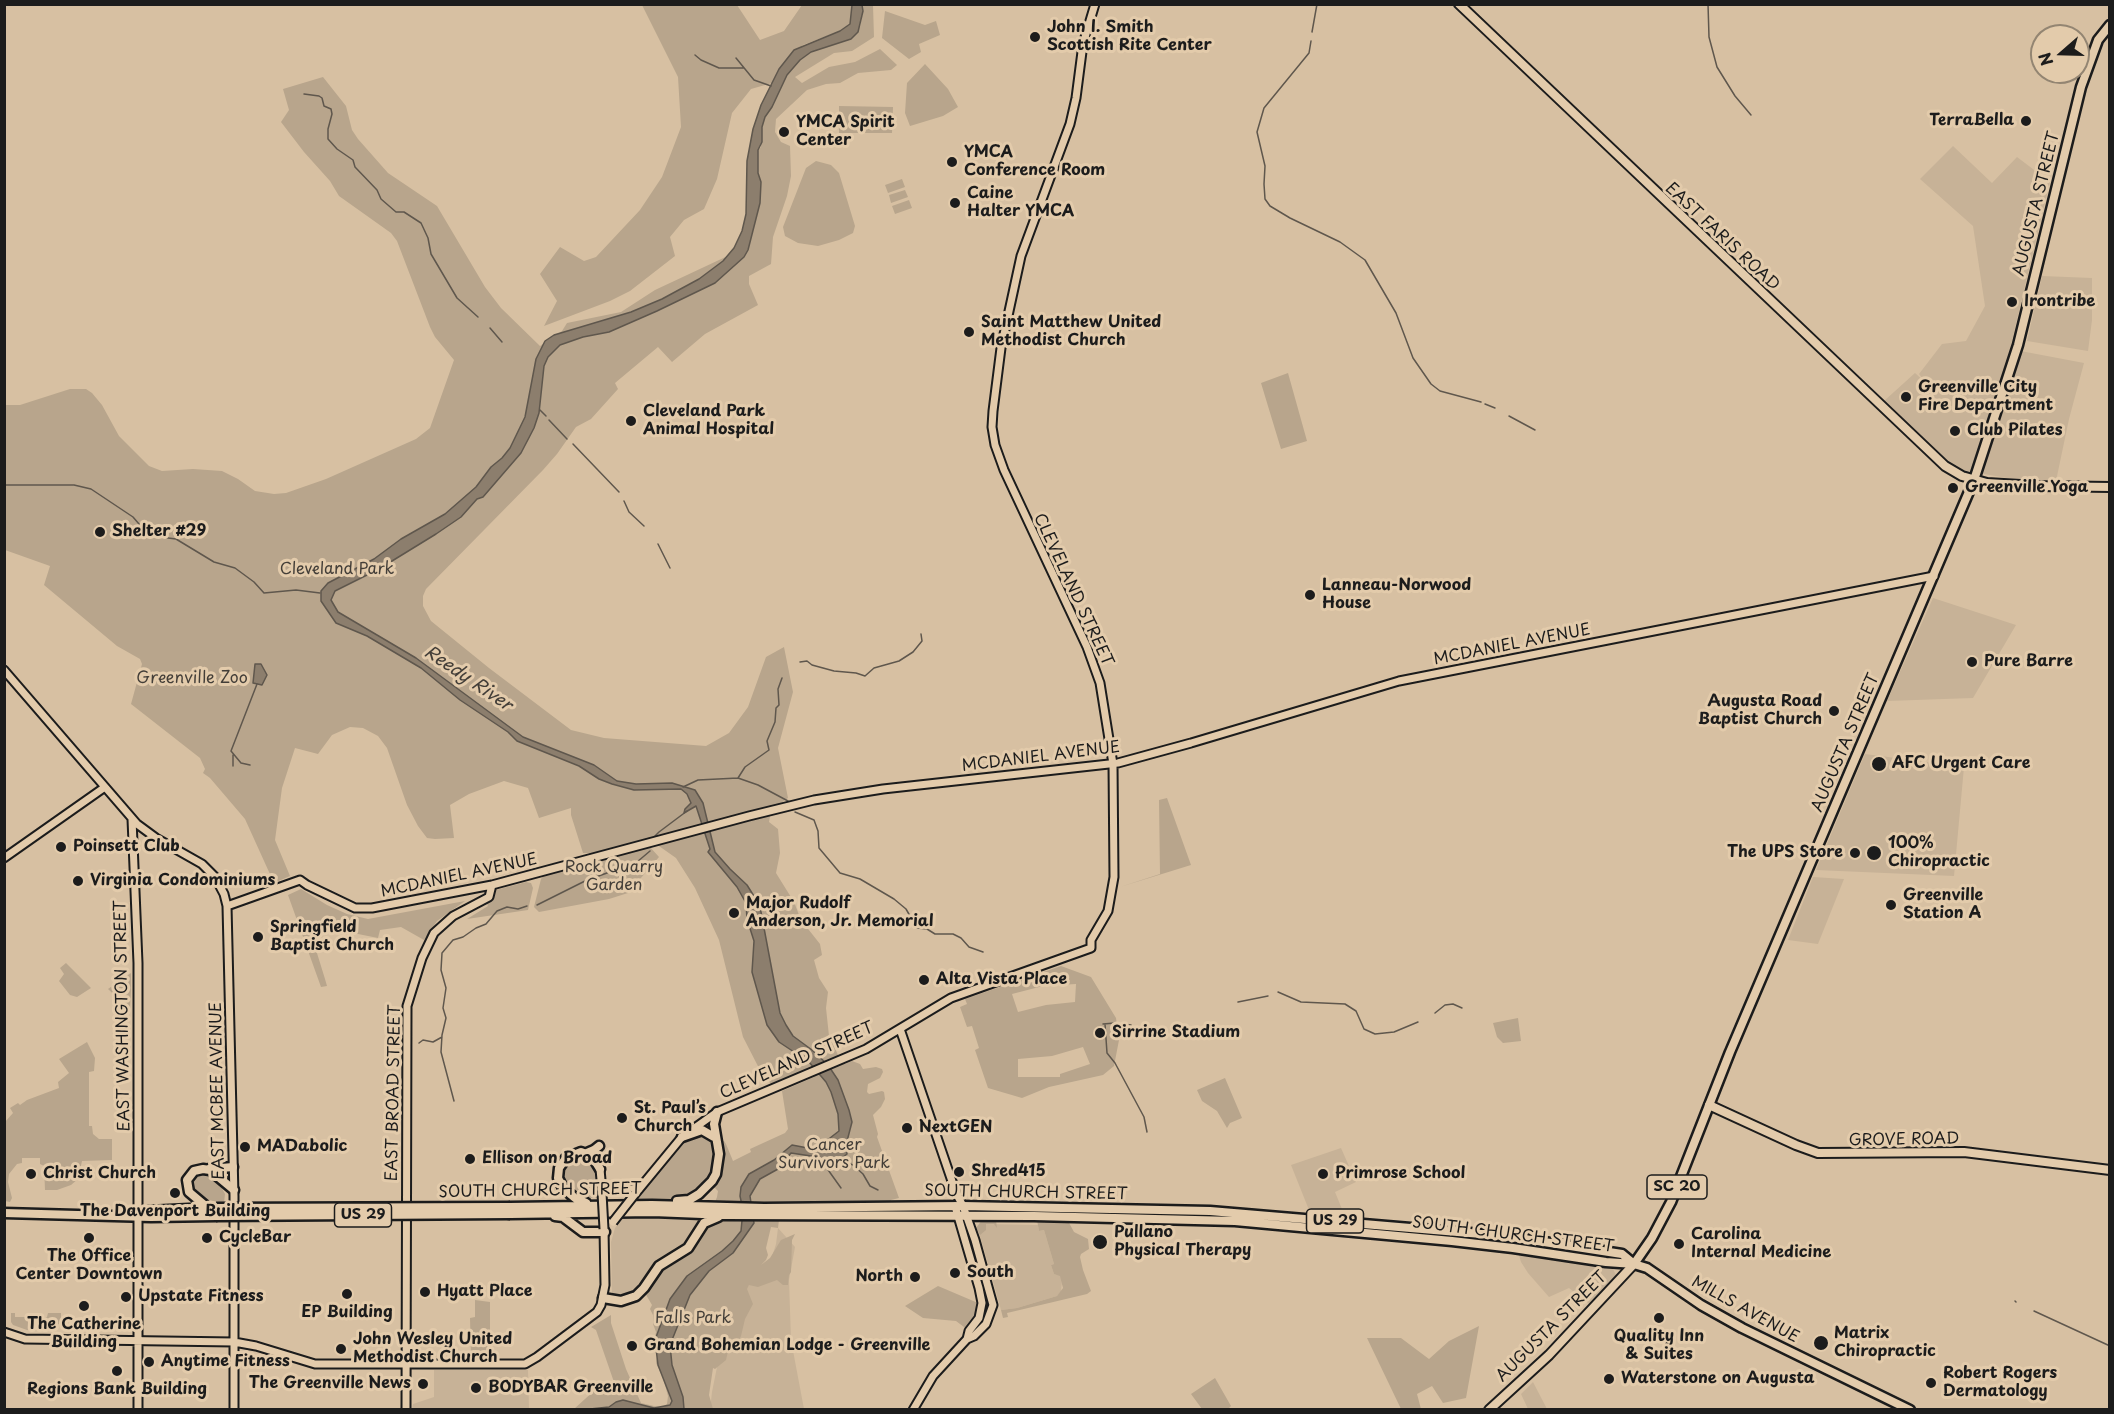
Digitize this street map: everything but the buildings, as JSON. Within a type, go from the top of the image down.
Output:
[{"type":"main road","name":"EAST FARIS ROAD","points":[[1459,4],[1945,466],[1974,480],[1987,483],[2016,486],[2109,487]]},
{"type":"main road","name":"AUGUSTA STREET","points":[[1489,1410],[1549,1355],[1634,1264],[1665,1214],[1708,1105],[1974,480],[2019,345],[2081,87],[2098,40],[2109,24]]},
{"type":"main road","name":"GROVE ROAD","points":[[1708,1105],[1818,1153],[1964,1152],[2109,1170]]},
{"type":"main road","points":[[652,1205],[688,1200],[706,1189],[712,1181],[718,1164],[714,1137],[717,1112]]},
{"type":"main road","points":[[682,1137],[702,1130],[714,1137]]},
{"type":"main road","points":[[592,1205],[577,1200],[565,1191],[558,1175],[566,1158],[576,1153],[587,1153],[599,1146]]},
{"type":"main road","points":[[587,1153],[597,1162],[600,1169]]},
{"type":"main road","points":[[213,1211],[189,1192],[187,1183],[189,1176],[194,1171],[233,1167]]},
{"type":"main road","points":[[205,1169],[218,1176],[234,1190]]},
{"type":"main road","name":"SOUTH CHURCH STREET","points":[[138,1215],[213,1211],[510,1210],[592,1205],[652,1205],[732,1212]]},
{"type":"main road","name":"SOUTH CHURCH STREET","points":[[510,1210],[530,1214],[959,1206],[1180,1210],[1307,1218],[1505,1236],[1622,1254],[1634,1264]]},
{"type":"main road","name":"SOUTH CHURCH STREET","points":[[764,1211],[1235,1221],[1462,1242],[1634,1264]]},
{"type":"main road","points":[[603,1298],[621,1301],[636,1296],[659,1266],[688,1248],[704,1223],[732,1212]]},
{"type":"main road","name":"US 29","points":[[4,1213],[138,1215]]},
{"type":"main road","points":[[530,1214],[563,1217],[583,1232],[604,1230]]},
{"type":"main road","name":"MILLS AVENUE","points":[[1634,1264],[1647,1268],[1701,1305],[1744,1330],[1910,1410]]},
{"type":"street","name":"CLEVELAND STREET","points":[[604,1230],[682,1137],[717,1112],[866,1049],[951,998],[1092,948],[1091,940],[1106,916],[1113,891],[1113,764],[1098,675],[1004,470],[995,445],[992,427],[1001,348],[1021,256],[1068,130],[1076,98],[1083,44],[1095,4]]},
{"type":"street","name":"MCDANIEL AVENUE","points":[[227,906],[300,880],[360,909],[492,885],[814,800],[883,789],[1113,764],[1399,681],[1934,576]]},
{"type":"street","points":[[4,670],[132,819]]},
{"type":"street","points":[[4,858],[105,787]]},
{"type":"street","name":"EAST MCBEE AVENUE","points":[[132,819],[144,830],[194,858],[209,870],[220,886],[227,906],[234,1190],[234,1410]]},
{"type":"street","name":"EAST WASHINGTON STREET","points":[[132,819],[138,963],[138,1410]]},
{"type":"street","name":"EAST BROAD STREET","points":[[406,1410],[407,1006],[422,958],[434,933],[445,921],[489,897],[492,885]]},
{"type":"street","points":[[900,1029],[956,1194],[979,1288],[982,1311],[969,1331],[967,1339]]},
{"type":"street","points":[[4,1332],[25,1339],[234,1342],[256,1346],[315,1364],[525,1364],[597,1312],[603,1298],[606,1265],[600,1169]]},
{"type":"street","points":[[602,1191],[637,1191]]},
{"type":"street","points":[[913,1410],[933,1376],[967,1339],[982,1329],[992,1311],[991,1294],[962,1216]]},
{"type":"street","points":[[979,1288],[992,1311]]},
{"type":"shaded area","points":[[852,5],[862,5],[863,11],[858,32],[851,39],[811,52],[800,60],[787,75],[765,117],[762,142],[758,150],[760,203],[748,250],[744,257],[715,283],[657,311],[609,332],[583,337],[560,345],[548,357],[544,366],[539,413],[534,428],[521,453],[483,497],[477,499],[461,517],[436,534],[379,569],[335,591],[331,600],[338,612],[416,658],[523,737],[594,765],[617,781],[636,784],[672,783],[695,790],[703,803],[715,852],[747,885],[757,901],[780,1013],[793,1036],[828,1065],[838,1080],[849,1110],[852,1122],[846,1145],[847,1154],[827,1167],[817,1164],[811,1156],[791,1153],[778,1169],[760,1179],[750,1196],[754,1223],[733,1253],[709,1271],[690,1295],[670,1345],[672,1365],[683,1397],[684,1409],[590,1409],[609,1407],[623,1400],[654,1408],[670,1405],[672,1401],[658,1365],[655,1340],[670,1299],[687,1276],[722,1251],[741,1231],[743,1210],[741,1187],[749,1174],[774,1160],[792,1145],[817,1148],[839,1131],[838,1114],[831,1092],[826,1082],[809,1062],[779,1042],[767,1025],[752,972],[754,941],[747,919],[746,903],[737,887],[708,852],[710,849],[696,806],[684,813],[691,803],[687,794],[681,789],[634,790],[612,784],[599,779],[579,766],[517,741],[508,732],[460,700],[421,668],[367,636],[336,623],[321,601],[321,591],[328,583],[374,559],[401,539],[445,514],[476,487],[491,467],[502,458],[510,448],[525,417],[536,359],[545,341],[554,335],[631,312],[662,299],[699,279],[723,261],[734,248],[742,231],[746,214],[747,161],[753,129],[761,105],[779,69],[794,50],[840,31],[850,24]]},
{"type":"shaded area","points":[[1953,146],[1992,183],[2017,157],[2050,182],[2010,349],[2084,363],[2056,481],[2018,480],[1962,470],[1935,452],[1884,401],[1915,373],[1926,383],[1919,374],[1942,344],[1966,341],[1985,306],[1973,226],[1920,179]]},
{"type":"shaded area","points":[[2042,276],[2092,278],[2092,320],[2088,351],[2027,341]]},
{"type":"shaded area","points":[[1933,598],[2016,625],[1973,698],[1887,701]]},
{"type":"shaded area","points":[[255,664],[261,664],[267,675],[262,685],[253,683]]},
{"type":"shaded area","points":[[1865,754],[1964,767],[1954,876],[1816,870]]},
{"type":"shaded area","points":[[1813,877],[1844,879],[1818,944],[1788,940]]},
{"type":"shaded area","name":"Primrose School","points":[[1341,1148],[1356,1182],[1335,1192],[1344,1214],[1309,1210],[1291,1165]]},
{"type":"shaded area","points":[[625,1216],[705,1217],[705,1220],[692,1240],[636,1292],[620,1298],[612,1295],[611,1242],[615,1228]]},
{"type":"shaded area","points":[[982,1224],[1038,1225],[1039,1231],[1044,1230],[1054,1264],[1051,1265],[1054,1274],[1060,1275],[1062,1280],[1061,1293],[1017,1308],[1001,1310],[978,1229]]},
{"type":"shaded area","points":[[778,1228],[795,1247],[789,1280],[791,1340],[804,1409],[710,1410],[725,1327],[738,1301],[759,1270],[771,1260]]},
{"type":"shaded area","points":[[1518,1252],[1613,1269],[1616,1275],[1589,1304],[1569,1288],[1549,1297],[1528,1273]]},
{"type":"shaded area","points":[[434,1370],[528,1370],[529,1409],[412,1409],[413,1404],[434,1397]]},
{"type":"shaded area","points":[[1533,1382],[1547,1409],[1528,1409],[1521,1394]]},
{"type":"green space","points":[[642,5],[737,5],[760,40],[784,31],[802,5],[852,5],[852,17],[850,24],[840,31],[803,45],[779,69],[772,83],[751,89],[732,113],[717,179],[704,209],[684,220],[670,237],[675,256],[630,291],[544,326],[557,301],[540,274],[560,247],[584,261],[596,257],[640,210],[662,177],[681,127],[678,77]]},
{"type":"green space","name":"Cleveland Park","points":[[862,5],[873,5],[874,37],[852,51],[834,53],[795,77],[802,83],[829,67],[855,62],[880,49],[897,65],[891,70],[858,73],[840,83],[826,84],[807,90],[776,119],[775,132],[781,142],[790,146],[791,176],[787,196],[773,237],[771,264],[749,276],[749,284],[758,305],[705,334],[672,362],[658,347],[615,383],[618,389],[591,419],[576,427],[543,470],[426,589],[423,596],[423,606],[431,621],[489,668],[571,730],[604,738],[706,746],[729,733],[748,707],[766,657],[784,647],[793,692],[778,748],[788,798],[771,810],[769,822],[778,829],[780,853],[776,873],[794,902],[801,920],[820,944],[822,955],[814,960],[819,978],[828,992],[826,1008],[829,1036],[838,1055],[845,1064],[852,1061],[860,1064],[863,1069],[876,1067],[882,1069],[883,1072],[880,1078],[868,1084],[867,1092],[869,1094],[884,1092],[885,1099],[873,1115],[877,1137],[899,1198],[891,1200],[891,1203],[759,1202],[759,1220],[779,1220],[778,1228],[771,1227],[766,1248],[768,1255],[761,1265],[770,1258],[781,1240],[795,1234],[792,1240],[791,1272],[788,1285],[783,1285],[777,1280],[758,1287],[749,1285],[747,1289],[753,1304],[745,1319],[741,1336],[736,1346],[728,1351],[726,1360],[715,1369],[713,1368],[709,1395],[713,1409],[574,1409],[596,1389],[615,1385],[596,1330],[591,1327],[611,1315],[611,1323],[626,1369],[641,1403],[662,1407],[667,1404],[668,1396],[656,1363],[657,1354],[654,1342],[656,1332],[650,1309],[652,1305],[645,1293],[662,1271],[686,1255],[703,1231],[717,1197],[718,1191],[715,1188],[711,1189],[722,1165],[719,1141],[724,1141],[733,1161],[751,1152],[750,1149],[785,1133],[788,1129],[782,1091],[814,1077],[809,1069],[771,1084],[762,1074],[743,1037],[719,940],[695,888],[676,858],[649,839],[591,857],[589,853],[583,853],[571,815],[571,808],[539,818],[528,788],[504,781],[469,794],[450,805],[454,838],[427,838],[407,805],[387,748],[378,736],[363,728],[350,727],[332,735],[318,754],[295,748],[282,788],[275,840],[290,876],[274,883],[245,819],[203,773],[205,769],[200,758],[131,704],[142,664],[140,659],[117,646],[44,585],[50,566],[5,550],[4,405],[20,405],[70,389],[86,389],[102,405],[119,436],[149,466],[162,471],[193,469],[222,471],[255,491],[274,494],[286,493],[326,479],[416,439],[430,428],[454,360],[435,337],[430,327],[397,241],[391,233],[339,196],[330,181],[281,122],[289,110],[283,89],[323,77],[346,106],[352,130],[358,139],[388,173],[437,206],[485,287],[501,308],[540,346],[562,331],[567,323],[621,312],[655,290],[734,253],[748,250],[760,203],[758,150],[761,147],[761,127],[765,117],[787,75],[800,60],[811,52],[851,39],[860,27]]},
{"type":"green space","points":[[885,11],[925,25],[936,21],[940,35],[919,44],[921,52],[909,59],[882,38]]},
{"type":"green space","points":[[925,64],[948,89],[958,107],[943,116],[910,126],[905,113],[907,83]]},
{"type":"green space","points":[[839,106],[893,107],[892,133],[839,133]]},
{"type":"green space","points":[[816,161],[831,165],[839,173],[855,226],[853,233],[818,246],[798,243],[785,236],[783,227],[806,168]]},
{"type":"green space","points":[[902,179],[905,187],[888,193],[885,185]]},
{"type":"green space","points":[[905,190],[908,197],[891,203],[889,195]]},
{"type":"green space","points":[[909,200],[912,208],[895,214],[892,206]]},
{"type":"green space","points":[[1288,373],[1307,441],[1281,449],[1261,383]]},
{"type":"green space","points":[[1167,798],[1191,865],[1120,887],[1160,874],[1159,800]]},
{"type":"green space","name":"Rock Quarry Garden","points":[[650,847],[659,857],[628,893],[609,899],[539,912],[534,907],[544,875]]},
{"type":"green space","points":[[526,882],[531,883],[533,888],[528,910],[467,919],[488,906],[486,902],[492,898],[496,890]]},
{"type":"green space","points":[[301,889],[347,914],[368,919],[465,901],[437,921],[424,940],[401,927],[380,930],[378,938],[308,924],[327,986],[321,987],[288,895]]},
{"type":"green space","points":[[66,963],[91,988],[77,997],[70,995],[59,981],[64,974],[60,968]]},
{"type":"green space","name":"Sirrine Stadium","points":[[1061,966],[1091,977],[1116,1018],[1119,1040],[1114,1066],[1103,1075],[1049,1087],[1022,1098],[988,1088],[975,1050],[979,1048],[972,1026],[967,1027],[960,1007],[967,1004],[965,999]],"holes":[[[1076,984],[1075,1002],[1046,1005],[1018,1012],[1012,994],[1043,986]],[[1083,1047],[1090,1064],[1060,1074],[1060,1077],[1018,1077],[1018,1059],[1052,1056]]]},
{"type":"green space","points":[[131,973],[131,991],[130,1010],[108,989]]},
{"type":"green space","points":[[1518,1018],[1521,1041],[1503,1043],[1497,1037],[1493,1023]]},
{"type":"green space","points":[[87,1042],[95,1058],[94,1071],[89,1072],[89,1126],[92,1126],[93,1134],[99,1139],[112,1139],[112,1160],[82,1161],[78,1179],[71,1185],[57,1190],[45,1190],[44,1166],[40,1164],[40,1158],[22,1158],[22,1163],[17,1164],[9,1174],[8,1182],[12,1198],[10,1202],[5,1201],[5,1122],[13,1113],[10,1108],[59,1088],[58,1082],[69,1073],[59,1059]]},
{"type":"green space","points":[[1225,1078],[1242,1118],[1230,1123],[1227,1128],[1217,1111],[1202,1101],[1197,1090]]},
{"type":"green space","points":[[699,1134],[709,1138],[715,1152],[714,1171],[706,1184],[690,1197],[675,1200],[635,1200],[682,1144]]},
{"type":"green space","points":[[579,1157],[590,1160],[596,1168],[597,1198],[584,1198],[577,1194],[568,1188],[563,1178],[566,1165]]},
{"type":"green space","points":[[200,1174],[210,1176],[219,1183],[225,1194],[224,1203],[208,1200],[195,1193],[191,1187],[191,1181]]},
{"type":"green space","points":[[982,1220],[996,1220],[997,1228],[994,1224],[986,1224],[986,1230],[980,1235],[976,1228]]},
{"type":"green space","points":[[1037,1220],[1068,1221],[1074,1232],[1088,1239],[1089,1249],[1080,1257],[1091,1291],[1087,1294],[1007,1313],[1008,1317],[1003,1318],[1001,1310],[1017,1308],[1057,1296],[1063,1288],[1060,1276],[1054,1274],[1051,1265],[1054,1264],[1044,1230],[1039,1231]]},
{"type":"green space","points":[[938,1286],[978,1303],[980,1313],[968,1330],[956,1321],[923,1318],[905,1306]]},
{"type":"green space","points":[[475,1300],[490,1302],[490,1360],[476,1360],[471,1357],[470,1318],[475,1317]]},
{"type":"green space","points":[[11,1313],[15,1313],[15,1317],[47,1317],[48,1313],[61,1313],[61,1323],[55,1325],[54,1331],[27,1330],[13,1325]]},
{"type":"green space","points":[[1479,1326],[1466,1398],[1443,1403],[1432,1386],[1417,1394],[1421,1409],[1401,1409],[1367,1338],[1401,1338],[1429,1359],[1449,1341]]},
{"type":"green space","points":[[1215,1378],[1231,1406],[1228,1409],[1202,1409],[1191,1394]]},
{"type":"waterway","points":[[1312,32],[1317,4]]},
{"type":"waterway","points":[[1708,4],[1709,37],[1717,67],[1735,96],[1751,115]]},
{"type":"waterway","points":[[1311,41],[1309,53],[1264,108],[1257,132],[1265,166],[1265,199],[1270,206],[1340,242],[1365,260],[1396,313],[1413,358],[1431,384],[1440,391],[1481,402]]},
{"type":"waterway","points":[[695,55],[719,68],[744,68]]},
{"type":"waterway","points":[[736,58],[754,80],[771,86]]},
{"type":"waterway","points":[[304,94],[319,96],[324,106],[331,109],[328,139],[337,149],[353,160],[355,167],[377,190],[381,199],[396,212],[404,212],[421,223],[428,238],[431,254],[457,298],[478,317]]},
{"type":"waterway","points":[[490,328],[502,342]]},
{"type":"waterway","points":[[1485,404],[1495,408]]},
{"type":"waterway","points":[[540,410],[546,416]]},
{"type":"waterway","points":[[1509,416],[1535,430]]},
{"type":"waterway","points":[[549,420],[567,439]]},
{"type":"waterway","points":[[573,444],[619,492]]},
{"type":"waterway","points":[[4,485],[74,485],[91,489],[133,517],[145,531],[160,537],[176,539],[214,562],[235,568],[254,582],[264,593],[296,590],[320,593]]},
{"type":"waterway","points":[[624,501],[629,512],[644,526]]},
{"type":"waterway","points":[[658,544],[670,568]]},
{"type":"waterway","points":[[800,662],[807,661],[812,665],[834,671],[865,676],[874,668],[899,661],[913,652],[922,641],[921,634]]},
{"type":"waterway","points":[[738,778],[745,767],[769,750],[767,741],[775,722],[776,708],[779,705],[778,689],[782,678]]},
{"type":"waterway","points":[[250,765],[241,763],[231,751],[257,684]]},
{"type":"waterway","points":[[233,755],[233,766]]},
{"type":"waterway","points":[[683,787],[698,780],[738,778],[758,785],[788,801]]},
{"type":"waterway","points":[[655,836],[687,811]]},
{"type":"waterway","points":[[795,812],[814,820],[818,831],[819,848],[840,873],[860,879],[894,899],[906,909],[917,928],[927,929],[935,934],[953,934],[961,938],[969,947],[983,952]]},
{"type":"waterway","points":[[537,905],[585,881],[637,862],[650,851]]},
{"type":"waterway","points":[[454,1101],[441,1052],[446,1018],[443,1008],[446,988],[441,970],[442,953],[453,940],[486,924],[497,911],[507,907],[518,909],[527,906]]},
{"type":"waterway","points":[[1278,992],[1301,1002],[1345,1004],[1356,1011],[1364,1029],[1375,1034],[1394,1032],[1418,1022]]},
{"type":"waterway","points":[[1238,1002],[1268,996]]},
{"type":"waterway","points":[[1435,1013],[1445,1005],[1453,1004],[1462,1008]]},
{"type":"waterway","points":[[1103,1024],[1131,1025]]},
{"type":"waterway","points":[[1105,1024],[1107,1053],[1115,1063],[1144,1117],[1147,1132]]},
{"type":"waterway","points":[[419,1043],[423,1040],[433,1042],[442,1037]]},
{"type":"waterway","points":[[838,1159],[853,1165],[863,1174],[870,1186],[878,1190]]},
{"type":"waterway","points":[[826,1167],[841,1188]]},
{"type":"waterway","points":[[2034,1311],[2110,1346]]},
{"type":"place","name":"John I. Smith Scottish Rite Center","points":[[1035,37]]},
{"type":"place","name":"TerraBella","points":[[2026,121]]},
{"type":"place","name":"YMCA Spirit Center","points":[[784,132]]},
{"type":"place","name":"YMCA Conference Room","points":[[952,162]]},
{"type":"place","name":"Caine Halter YMCA","points":[[955,203]]},
{"type":"place","name":"Irontribe","points":[[2012,302]]},
{"type":"place","name":"Saint Matthew United Methodist Church","points":[[969,332]]},
{"type":"place","name":"Greenville City Fire Department","points":[[1906,397]]},
{"type":"place","name":"Cleveland Park Animal Hospital","points":[[631,421]]},
{"type":"place","name":"Club Pilates","points":[[1955,431]]},
{"type":"place","name":"Greenville Yoga","points":[[1953,488]]},
{"type":"place","name":"Shelter #29","points":[[100,532]]},
{"type":"place","name":"Lanneau-Norwood House","points":[[1310,595]]},
{"type":"place","name":"Pure Barre","points":[[1972,662]]},
{"type":"place","name":"Augusta Road Baptist Church","points":[[1834,711]]},
{"type":"place","name":"AFC Urgent Care","points":[[1879,764]]},
{"type":"place","name":"Poinsett Club","points":[[61,847]]},
{"type":"place","name":"The UPS Store","points":[[1855,853]]},
{"type":"place","name":"100% Chiropractic","points":[[1874,853]]},
{"type":"place","name":"Virginia Condominiums","points":[[78,881]]},
{"type":"place","name":"Greenville Station A","points":[[1891,905]]},
{"type":"place","name":"Major Rudolf Anderson, Jr. Memorial","points":[[734,913]]},
{"type":"place","name":"Springfield Baptist Church","points":[[258,937]]},
{"type":"place","name":"Alta Vista Place","points":[[924,980]]},
{"type":"place","name":"Sirrine Stadium","points":[[1100,1033]]},
{"type":"place","name":"St. Paul’s Church","points":[[622,1118]]},
{"type":"place","name":"NextGEN","points":[[907,1128]]},
{"type":"place","name":"MADabolic","points":[[245,1147]]},
{"type":"place","name":"Ellison on Broad","points":[[470,1159]]},
{"type":"place","name":"Shred415","points":[[959,1172]]},
{"type":"place","name":"Christ Church","points":[[31,1174]]},
{"type":"place","name":"Primrose School","points":[[1323,1174]]},
{"type":"place","name":"The Davenport Building","points":[[175,1193]]},
{"type":"place","name":"The Office Center Downtown","points":[[89,1238]]},
{"type":"place","name":"CycleBar","points":[[207,1238]]},
{"type":"place","name":"Pullano Physical Therapy","points":[[1100,1242]]},
{"type":"place","name":"Carolina Internal Medicine","points":[[1679,1244]]},
{"type":"place","name":"South","points":[[955,1273]]},
{"type":"place","name":"North","points":[[915,1277]]},
{"type":"place","name":"Hyatt Place","points":[[425,1292]]},
{"type":"place","name":"EP Building","points":[[347,1294]]},
{"type":"place","name":"Upstate Fitness","points":[[126,1297]]},
{"type":"place","name":"The Catherine Building","points":[[84,1306]]},
{"type":"place","name":"Quality Inn & Suites","points":[[1659,1318]]},
{"type":"place","name":"Matrix Chiropractic","points":[[1821,1343]]},
{"type":"place","name":"Grand Bohemian Lodge - Greenville","points":[[632,1346]]},
{"type":"place","name":"John Wesley United Methodist Church","points":[[341,1349]]},
{"type":"place","name":"Anytime Fitness","points":[[149,1362]]},
{"type":"place","name":"Regions Bank Building","points":[[117,1371]]},
{"type":"place","name":"Waterstone on Augusta","points":[[1609,1379]]},
{"type":"place","name":"Robert Rogers Dermatology","points":[[1931,1383]]},
{"type":"place","name":"The Greenville News","points":[[423,1384]]},
{"type":"place","name":"BODYBAR Greenville","points":[[476,1388]]},
{"type":"park label","name":"Greenville Zoo","points":[[192,679]]},
{"type":"park label","name":"Cancer Survivors Park","points":[[834,1155]]},
{"type":"park label","name":"Falls Park","points":[[693,1319]]},
{"type":"water label","name":"Reedy River","points":[[468,679]]}]
